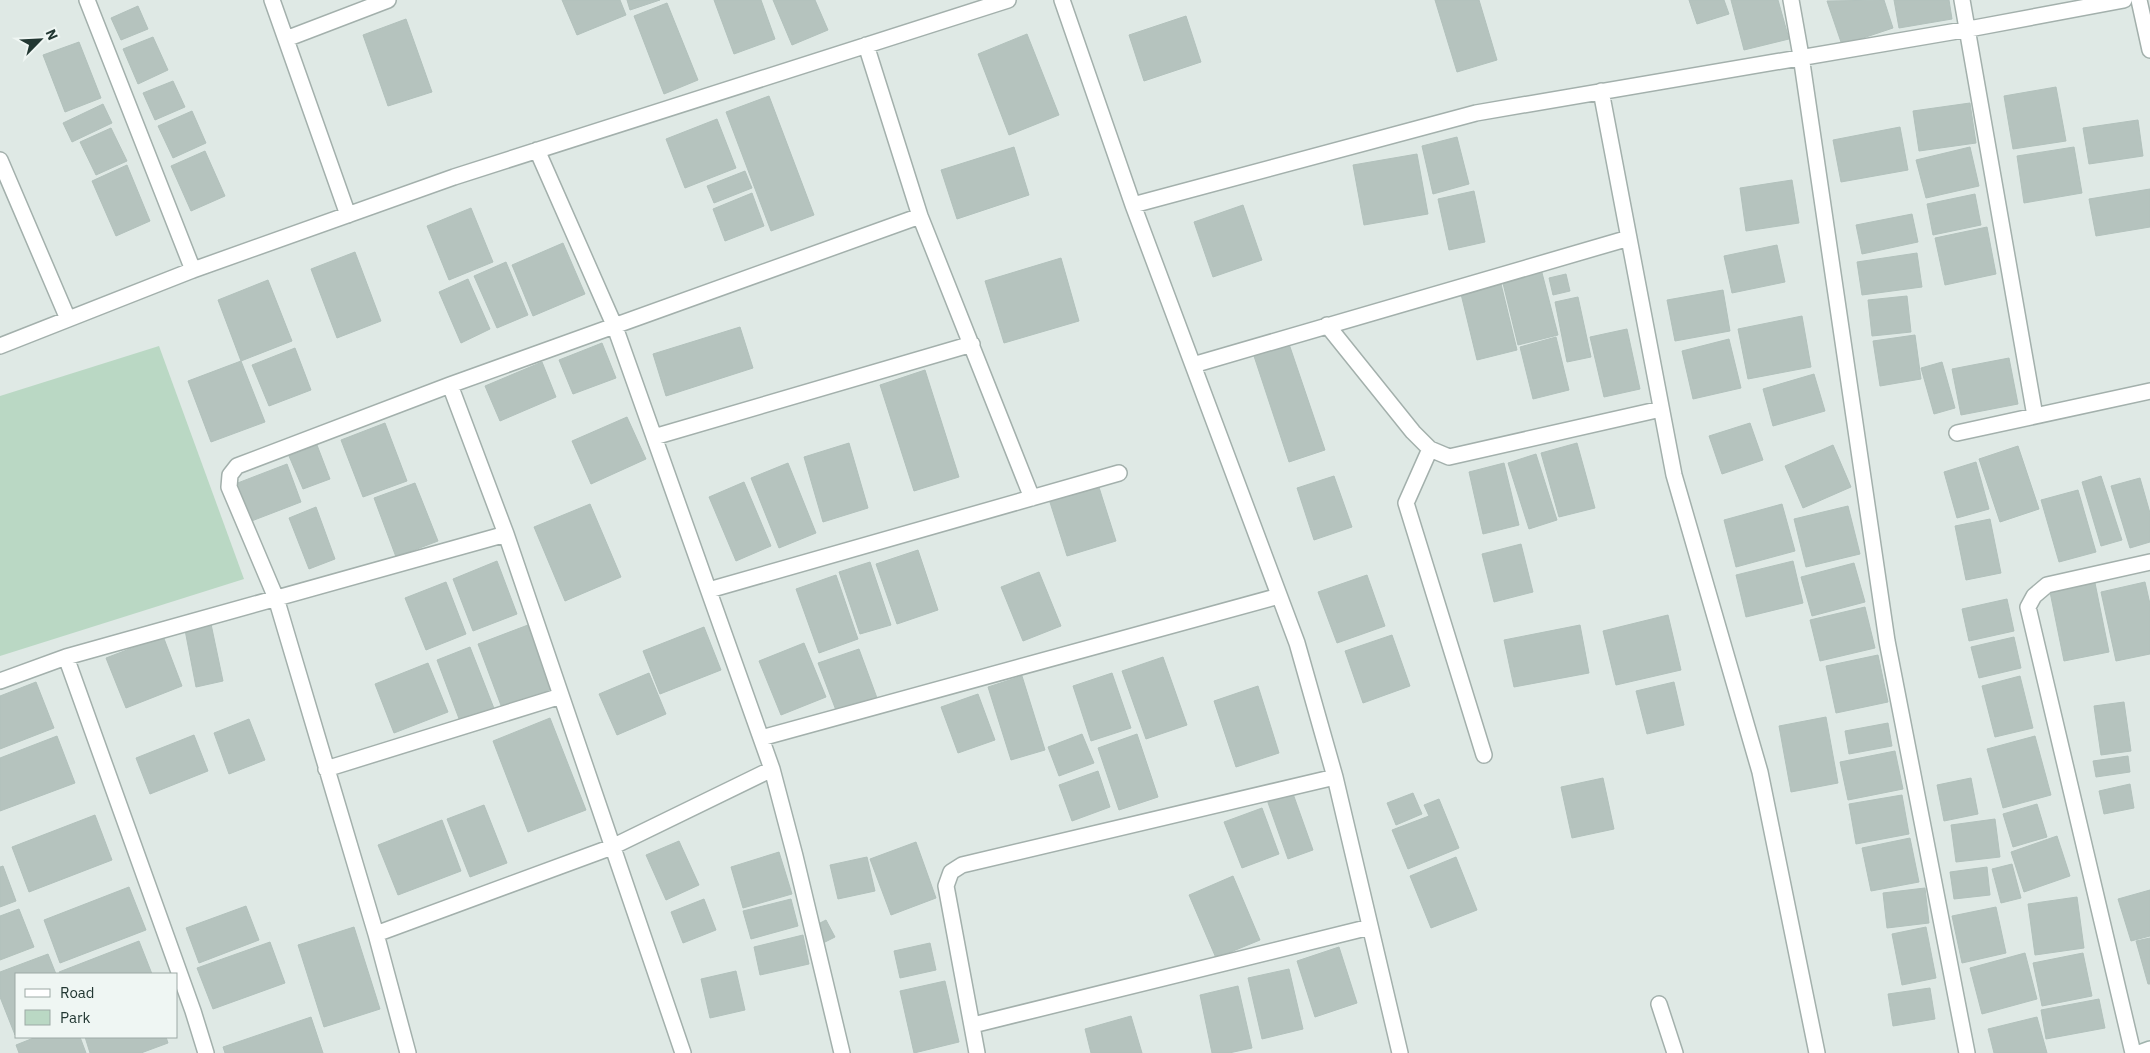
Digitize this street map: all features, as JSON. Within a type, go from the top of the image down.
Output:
[{"type":"street","points":[[87,0],[192,270]]},
{"type":"street","points":[[272,0],[348,215]]},
{"type":"street","points":[[286,39],[388,0]]},
{"type":"street","points":[[0,346],[192,270],[537,150],[1008,0]]},
{"type":"street","points":[[1062,0],[1133,205],[1296,644],[1335,778],[1400,1053]]},
{"type":"street","points":[[1791,0],[1801,56],[1887,641],[1967,1053]]},
{"type":"street","points":[[1962,0],[1969,29],[2035,416]]},
{"type":"street","points":[[1133,205],[1476,113],[1801,56],[1969,29],[2124,0]]},
{"type":"street","points":[[2139,0],[2150,50]]},
{"type":"street","points":[[866,45],[920,216],[1032,498]]},
{"type":"street","points":[[1601,91],[1674,475],[1760,772],[1818,1053]]},
{"type":"street","points":[[537,150],[614,327],[772,769],[795,856],[842,1053]]},
{"type":"street","points":[[0,160],[68,319]]},
{"type":"street","points":[[408,1053],[376,934],[276,598],[229,487],[230,475],[237,466],[450,385],[920,216]]},
{"type":"street","points":[[1193,366],[1327,325],[1629,238]]},
{"type":"street","points":[[1327,325],[1413,432],[1430,449],[1449,457],[1661,409]]},
{"type":"street","points":[[654,437],[972,344]]},
{"type":"street","points":[[450,385],[506,534],[683,1053]]},
{"type":"street","points":[[1958,434],[2150,391]]},
{"type":"street","points":[[1430,449],[1406,503],[1484,755]]},
{"type":"street","points":[[708,590],[1119,473]]},
{"type":"street","points":[[0,681],[66,657],[506,534]]},
{"type":"street","points":[[2134,1053],[2028,608],[2034,596],[2047,585],[2150,562]]},
{"type":"street","points":[[761,738],[1279,596]]},
{"type":"street","points":[[66,657],[206,1053]]},
{"type":"street","points":[[326,769],[561,696]]},
{"type":"street","points":[[376,934],[612,847],[772,769]]},
{"type":"street","points":[[977,1053],[946,886],[951,872],[962,866],[1335,778]]},
{"type":"street","points":[[973,1025],[1370,927]]},
{"type":"street","points":[[1659,1004],[1675,1053]]},
{"type":"street","points":[[2139,1053],[2150,1048]]},
{"type":"green space","points":[[159,346],[244,579],[0,656],[0,396]]},
{"type":"building","points":[[562,0],[620,0],[626,15],[577,35]]},
{"type":"building","points":[[627,0],[660,0],[630,10]]},
{"type":"building","points":[[714,0],[761,0],[775,39],[734,54]]},
{"type":"building","points":[[773,0],[815,0],[828,30],[792,45]]},
{"type":"building","points":[[1435,0],[1479,0],[1497,60],[1457,72]]},
{"type":"building","points":[[1689,0],[1724,0],[1729,14],[1697,24]]},
{"type":"building","points":[[1731,0],[1778,0],[1789,39],[1744,50]]},
{"type":"building","points":[[1884,0],[1893,28],[1842,45],[1827,1]]},
{"type":"building","points":[[1894,0],[1949,0],[1952,19],[1899,28]]},
{"type":"building","points":[[667,3],[698,80],[664,94],[634,16]]},
{"type":"building","points":[[138,6],[148,29],[121,40],[111,18]]},
{"type":"building","points":[[1186,16],[1201,62],[1144,81],[1129,35]]},
{"type":"building","points":[[406,19],[432,92],[388,106],[363,35]]},
{"type":"building","points":[[1027,34],[1059,115],[1009,135],[978,54]]},
{"type":"building","points":[[153,37],[168,70],[138,84],[123,49]]},
{"type":"building","points":[[79,42],[101,98],[65,112],[43,55]]},
{"type":"building","points":[[173,81],[185,107],[155,120],[143,93]]},
{"type":"building","points":[[2056,87],[2066,141],[2013,149],[2004,96]]},
{"type":"building","points":[[769,96],[814,215],[771,231],[726,112]]},
{"type":"building","points":[[1970,103],[1976,143],[1919,151],[1913,111]]},
{"type":"building","points":[[103,104],[112,123],[72,142],[63,123]]},
{"type":"building","points":[[192,111],[206,143],[173,158],[158,126]]},
{"type":"building","points":[[717,119],[736,168],[685,188],[666,139]]},
{"type":"building","points":[[2138,120],[2143,156],[2089,164],[2083,128]]},
{"type":"building","points":[[1900,127],[1908,170],[1841,182],[1833,140]]},
{"type":"building","points":[[111,128],[127,161],[96,175],[80,142]]},
{"type":"building","points":[[1457,137],[1469,184],[1433,194],[1422,146]]},
{"type":"building","points":[[1014,147],[1029,195],[957,219],[941,170]]},
{"type":"building","points":[[1970,147],[1979,186],[1926,198],[1916,160]]},
{"type":"building","points":[[2074,147],[2082,193],[2024,203],[2017,156]]},
{"type":"building","points":[[205,151],[225,196],[191,211],[171,166]]},
{"type":"building","points":[[1417,154],[1428,214],[1364,225],[1353,165]]},
{"type":"building","points":[[127,165],[150,221],[116,236],[92,181]]},
{"type":"building","points":[[745,171],[752,188],[714,203],[707,186]]},
{"type":"building","points":[[1792,180],[1799,223],[1746,231],[1740,188]]},
{"type":"building","points":[[2150,189],[2150,227],[2096,236],[2089,199]]},
{"type":"building","points":[[1474,191],[1485,242],[1449,250],[1438,199]]},
{"type":"building","points":[[752,193],[764,226],[725,241],[713,209]]},
{"type":"building","points":[[1975,194],[1981,225],[1933,235],[1927,204]]},
{"type":"building","points":[[1243,205],[1262,260],[1213,277],[1194,222]]},
{"type":"building","points":[[471,208],[493,262],[449,280],[427,226]]},
{"type":"building","points":[[1912,214],[1918,242],[1862,254],[1856,225]]},
{"type":"building","points":[[1987,227],[1996,274],[1945,285],[1935,238]]},
{"type":"building","points":[[563,243],[585,294],[533,316],[512,265]]},
{"type":"building","points":[[1777,245],[1785,282],[1732,293],[1724,256]]},
{"type":"building","points":[[355,252],[381,321],[337,338],[311,269]]},
{"type":"building","points":[[1917,253],[1922,287],[1862,295],[1857,262]]},
{"type":"building","points":[[1061,258],[1079,321],[1004,343],[985,281]]},
{"type":"building","points":[[506,262],[528,315],[497,328],[474,276]]},
{"type":"building","points":[[1540,265],[1558,335],[1518,345],[1501,275]]},
{"type":"building","points":[[1566,274],[1570,291],[1553,295],[1549,278]]},
{"type":"building","points":[[468,279],[490,329],[461,343],[439,292]]},
{"type":"building","points":[[268,280],[292,341],[241,361],[218,300]]},
{"type":"building","points":[[1501,284],[1517,350],[1477,360],[1461,294]]},
{"type":"building","points":[[1723,290],[1730,331],[1675,341],[1667,300]]},
{"type":"building","points":[[1907,296],[1911,332],[1872,336],[1868,300]]},
{"type":"building","points":[[1578,297],[1591,357],[1567,362],[1555,302]]},
{"type":"building","points":[[1802,316],[1811,367],[1748,379],[1738,329]]},
{"type":"building","points":[[740,327],[753,368],[666,396],[653,354]]},
{"type":"building","points":[[1627,329],[1640,389],[1604,397],[1590,337]]},
{"type":"building","points":[[1915,335],[1921,379],[1880,386],[1873,341]]},
{"type":"building","points":[[1556,337],[1569,390],[1533,399],[1520,347]]},
{"type":"building","points":[[1287,338],[1325,450],[1289,462],[1252,350]]},
{"type":"building","points":[[1729,339],[1741,388],[1693,399],[1682,351]]},
{"type":"building","points":[[602,343],[616,378],[573,394],[559,360]]},
{"type":"building","points":[[295,348],[311,390],[269,406],[252,365]]},
{"type":"building","points":[[2009,358],[2018,404],[1961,415],[1952,369]]},
{"type":"building","points":[[241,361],[265,422],[211,442],[188,381]]},
{"type":"building","points":[[542,362],[556,397],[500,421],[485,386]]},
{"type":"building","points":[[1942,362],[1955,408],[1934,414],[1921,368]]},
{"type":"building","points":[[925,370],[959,477],[914,491],[880,385]]},
{"type":"building","points":[[1814,374],[1825,411],[1773,426],[1763,389]]},
{"type":"building","points":[[627,417],[646,459],[591,484],[572,441]]},
{"type":"building","points":[[385,423],[407,481],[363,497],[341,440]]},
{"type":"building","points":[[1750,423],[1763,460],[1722,474],[1709,436]]},
{"type":"building","points":[[849,443],[868,508],[823,522],[804,457]]},
{"type":"building","points":[[1577,443],[1595,508],[1559,517],[1541,453]]},
{"type":"building","points":[[317,445],[330,479],[303,489],[289,456]]},
{"type":"building","points":[[1833,445],[1851,487],[1803,508],[1785,466]]},
{"type":"building","points":[[2018,446],[2039,509],[2000,522],[1979,459]]},
{"type":"building","points":[[1536,454],[1557,520],[1529,529],[1508,463]]},
{"type":"building","points":[[1976,462],[1989,509],[1957,518],[1944,472]]},
{"type":"building","points":[[788,463],[816,533],[779,548],[751,478]]},
{"type":"building","points":[[1504,463],[1519,525],[1483,534],[1469,472]]},
{"type":"building","points":[[287,464],[301,502],[249,522],[235,484]]},
{"type":"building","points":[[1334,476],[1352,527],[1314,540],[1297,488]]},
{"type":"building","points":[[2101,476],[2122,540],[2101,546],[2082,482]]},
{"type":"building","points":[[2140,478],[2150,513],[2150,542],[2130,548],[2111,486]]},
{"type":"building","points":[[1097,481],[1116,541],[1067,556],[1048,496]]},
{"type":"building","points":[[744,482],[771,546],[736,561],[709,497]]},
{"type":"building","points":[[415,483],[438,541],[396,557],[374,498]]},
{"type":"building","points":[[2078,490],[2096,552],[2059,562],[2041,500]]},
{"type":"building","points":[[590,504],[621,577],[565,601],[534,527]]},
{"type":"building","points":[[1782,504],[1795,551],[1736,567],[1724,520]]},
{"type":"building","points":[[1848,506],[1860,554],[1806,567],[1794,519]]},
{"type":"building","points":[[316,507],[335,559],[309,569],[289,518]]},
{"type":"building","points":[[1990,519],[2001,573],[1966,580],[1955,526]]},
{"type":"building","points":[[1521,544],[1533,592],[1494,602],[1482,554]]},
{"type":"building","points":[[918,550],[938,610],[897,624],[876,564]]},
{"type":"building","points":[[497,561],[517,614],[473,631],[453,579]]},
{"type":"building","points":[[1793,561],[1803,603],[1746,617],[1736,575]]},
{"type":"building","points":[[870,562],[891,625],[860,634],[839,572]]},
{"type":"building","points":[[1854,563],[1865,602],[1812,616],[1801,577]]},
{"type":"building","points":[[1039,572],[1061,626],[1023,641],[1001,587]]},
{"type":"building","points":[[836,575],[858,639],[819,653],[796,589]]},
{"type":"building","points":[[1367,575],[1385,626],[1337,643],[1318,592]]},
{"type":"building","points":[[446,582],[466,634],[426,650],[405,598]]},
{"type":"building","points":[[2145,582],[2150,604],[2150,654],[2116,661],[2101,592]]},
{"type":"building","points":[[2095,583],[2109,652],[2064,661],[2050,592]]},
{"type":"building","points":[[2007,599],[2014,631],[1969,641],[1962,609]]},
{"type":"building","points":[[1865,607],[1875,648],[1820,661],[1810,620]]},
{"type":"building","points":[[1668,615],[1681,670],[1616,685],[1603,631]]},
{"type":"building","points":[[211,624],[223,681],[196,687],[185,630]]},
{"type":"building","points":[[528,625],[553,689],[502,708],[478,644]]},
{"type":"building","points":[[1580,625],[1589,673],[1514,687],[1504,640]]},
{"type":"building","points":[[704,627],[721,670],[660,694],[643,651]]},
{"type":"building","points":[[1392,635],[1410,686],[1363,703],[1345,651]]},
{"type":"building","points":[[163,636],[182,686],[126,708],[106,658]]},
{"type":"building","points":[[2014,637],[2021,668],[1979,678],[1971,647]]},
{"type":"building","points":[[804,643],[826,697],[781,715],[759,661]]},
{"type":"building","points":[[470,647],[495,711],[461,724],[437,660]]},
{"type":"building","points":[[859,649],[877,698],[837,713],[818,663]]},
{"type":"building","points":[[1878,655],[1888,702],[1836,713],[1826,666]]},
{"type":"building","points":[[1163,657],[1187,725],[1146,739],[1122,671]]},
{"type":"building","points":[[428,663],[448,712],[394,733],[375,684]]},
{"type":"building","points":[[649,673],[666,714],[617,735],[599,694]]},
{"type":"building","points":[[1112,673],[1131,728],[1091,741],[1073,686]]},
{"type":"building","points":[[1022,676],[1045,750],[1011,760],[988,687]]},
{"type":"building","points":[[2020,676],[2033,728],[1995,737],[1982,686]]},
{"type":"building","points":[[36,682],[54,728],[0,749],[0,696]]},
{"type":"building","points":[[1674,682],[1684,725],[1647,734],[1636,691]]},
{"type":"building","points":[[1258,686],[1279,753],[1236,767],[1214,701]]},
{"type":"building","points":[[978,694],[995,740],[958,753],[941,707]]},
{"type":"building","points":[[2124,702],[2131,751],[2101,755],[2094,706]]},
{"type":"building","points":[[1826,717],[1838,783],[1791,792],[1779,726]]},
{"type":"building","points":[[550,718],[586,810],[528,832],[493,741]]},
{"type":"building","points":[[249,719],[265,760],[229,774],[214,733]]},
{"type":"building","points":[[1888,723],[1892,746],[1849,754],[1845,731]]},
{"type":"building","points":[[1082,734],[1094,763],[1059,776],[1048,747]]},
{"type":"building","points":[[1137,734],[1158,797],[1119,810],[1098,748]]},
{"type":"building","points":[[194,735],[208,771],[150,794],[136,758]]},
{"type":"building","points":[[57,736],[75,783],[0,811],[0,758]]},
{"type":"building","points":[[2035,736],[2051,795],[2003,808],[1987,749]]},
{"type":"building","points":[[1895,751],[1903,789],[1848,800],[1840,762]]},
{"type":"building","points":[[2128,756],[2130,772],[2096,777],[2093,761]]},
{"type":"building","points":[[1098,771],[1110,807],[1072,821],[1059,785]]},
{"type":"building","points":[[1603,778],[1614,829],[1572,838],[1561,787]]},
{"type":"building","points":[[1971,778],[1978,814],[1944,821],[1937,785]]},
{"type":"building","points":[[2130,784],[2134,808],[2104,814],[2099,791]]},
{"type":"building","points":[[1291,788],[1313,850],[1288,859],[1266,797]]},
{"type":"building","points":[[1413,793],[1422,814],[1396,825],[1387,803]]},
{"type":"building","points":[[1902,795],[1909,834],[1856,844],[1849,804]]},
{"type":"building","points":[[1439,799],[1459,848],[1408,869],[1392,830],[1429,816],[1424,805]]},
{"type":"building","points":[[2037,804],[2047,837],[2013,847],[2003,814]]},
{"type":"building","points":[[484,805],[507,863],[470,877],[447,819]]},
{"type":"building","points":[[1262,808],[1279,854],[1242,868],[1224,822]]},
{"type":"building","points":[[95,815],[112,860],[29,892],[12,847]]},
{"type":"building","points":[[1995,819],[2000,857],[1956,862],[1951,825]]},
{"type":"building","points":[[442,820],[461,871],[398,895],[378,845]]},
{"type":"building","points":[[2057,836],[2070,876],[2024,892],[2011,852]]},
{"type":"building","points":[[1910,838],[1919,882],[1871,891],[1862,848]]},
{"type":"building","points":[[679,841],[699,885],[666,900],[646,855]]},
{"type":"building","points":[[916,842],[936,898],[891,915],[870,859]]},
{"type":"building","points":[[779,852],[792,894],[743,908],[731,867]]},
{"type":"building","points":[[867,857],[875,891],[838,899],[830,865]]},
{"type":"building","points":[[1456,857],[1477,910],[1431,928],[1410,876]]},
{"type":"building","points":[[2012,864],[2021,898],[2001,903],[1992,869]]},
{"type":"building","points":[[3,866],[16,901],[0,907],[0,867]]},
{"type":"building","points":[[1987,867],[1990,895],[1954,899],[1950,872]]},
{"type":"building","points":[[1233,876],[1260,940],[1216,958],[1189,895]]},
{"type":"building","points":[[129,887],[146,930],[60,963],[44,920]]},
{"type":"building","points":[[1925,888],[1929,923],[1887,928],[1883,893]]},
{"type":"building","points":[[2150,890],[2150,936],[2131,941],[2118,899]]},
{"type":"building","points":[[2077,897],[2084,948],[2035,955],[2028,904]]},
{"type":"building","points":[[704,899],[716,930],[683,943],[671,912]]},
{"type":"building","points":[[791,899],[798,926],[751,939],[743,911]]},
{"type":"building","points":[[246,906],[259,940],[199,963],[186,928]]},
{"type":"building","points":[[1996,907],[2006,953],[1962,963],[1952,916]]},
{"type":"building","points":[[19,909],[34,947],[0,960],[0,916]]},
{"type":"building","points":[[826,920],[835,937],[823,943],[814,926]]},
{"type":"building","points":[[354,927],[380,1009],[324,1027],[298,945]]},
{"type":"building","points":[[1926,927],[1936,978],[1902,985],[1892,934]]},
{"type":"building","points":[[803,935],[809,964],[760,975],[754,947]]},
{"type":"building","points":[[2150,938],[2150,984],[2148,984],[2136,941]]},
{"type":"building","points":[[139,941],[152,973],[60,973]]},
{"type":"building","points":[[270,942],[285,983],[213,1009],[197,968]]},
{"type":"building","points":[[930,943],[936,970],[900,978],[894,951]]},
{"type":"building","points":[[1339,947],[1357,1003],[1315,1017],[1297,961]]},
{"type":"building","points":[[2025,953],[2037,999],[1982,1014],[1970,968]]},
{"type":"building","points":[[2083,953],[2092,996],[2042,1006],[2033,963]]},
{"type":"building","points":[[48,954],[56,973],[15,973],[15,1035],[0,997],[0,972]]},
{"type":"building","points":[[1289,969],[1303,1029],[1262,1039],[1248,978]]},
{"type":"building","points":[[736,971],[745,1010],[710,1018],[701,979]]},
{"type":"building","points":[[945,981],[959,1042],[914,1053],[900,991]]},
{"type":"building","points":[[1238,986],[1252,1048],[1229,1053],[1212,1053],[1200,995]]},
{"type":"building","points":[[1930,988],[1935,1019],[1893,1026],[1888,994]]},
{"type":"building","points":[[2099,999],[2105,1028],[2046,1039],[2041,1010]]},
{"type":"building","points":[[1131,1016],[1142,1053],[1091,1053],[1085,1029]]},
{"type":"building","points":[[311,1017],[323,1053],[225,1053],[223,1047]]},
{"type":"building","points":[[2037,1017],[2047,1053],[1994,1053],[1988,1029]]},
{"type":"building","points":[[34,1038],[80,1038],[86,1053],[19,1053],[16,1045]]},
{"type":"building","points":[[85,1038],[166,1038],[168,1043],[141,1053],[90,1053]]}]
